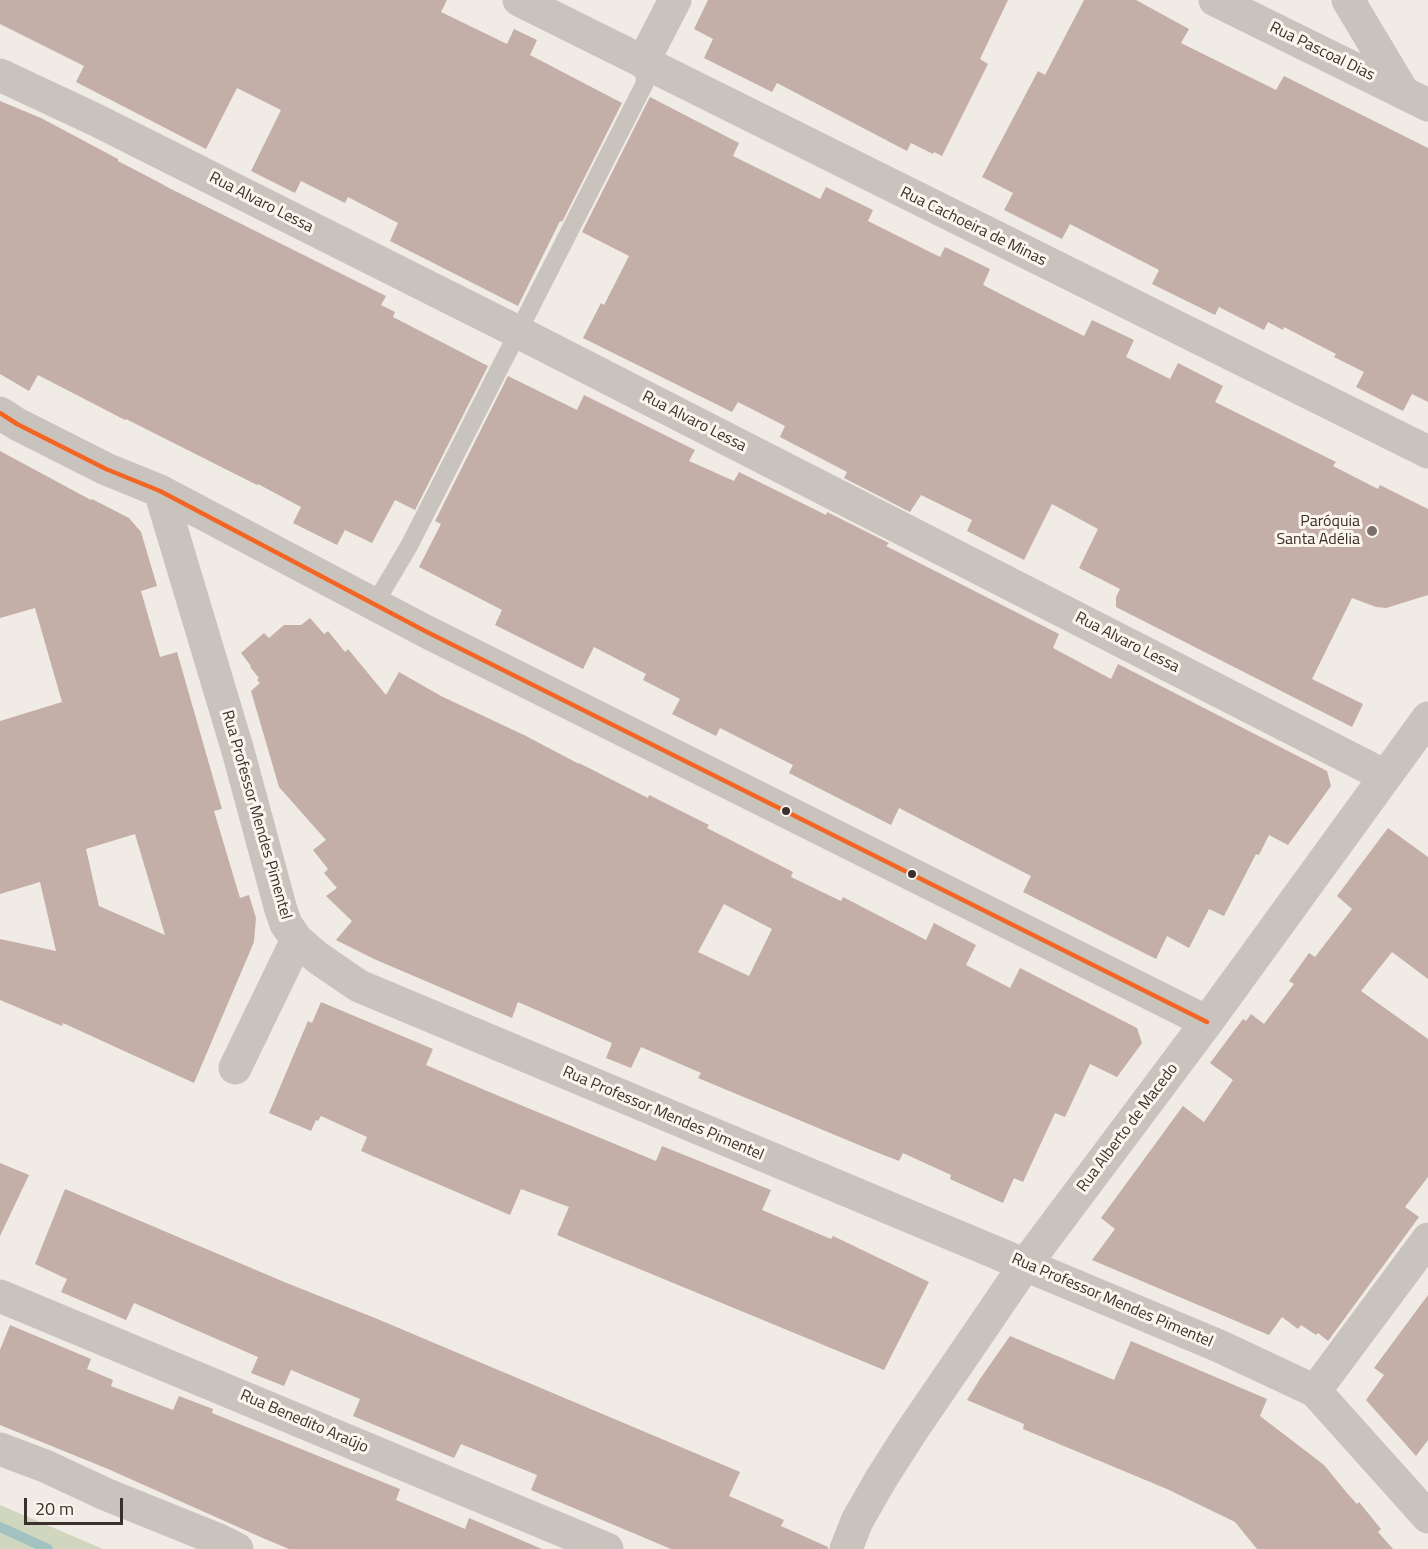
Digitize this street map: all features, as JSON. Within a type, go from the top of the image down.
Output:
[{"type":"street","name":"Rua Cachoeira de Minas","points":[[519,0],[1428,452]]},
{"type":"street","points":[[643,62],[675,0]]},
{"type":"street","name":"Rua Pascoal Dias","points":[[1215,0],[1415,98]]},
{"type":"street","points":[[1348,0],[1415,98]]},
{"type":"street","name":"Rua Alvaro Lessa","points":[[0,75],[96,120],[518,332],[1385,776]]},
{"type":"street","points":[[0,413],[106,469],[160,491],[374,605],[1207,1022]]},
{"type":"street","name":"Rua Professor Mendes Pimentel","points":[[160,491],[238,750],[281,910],[286,924],[297,940],[318,958],[359,986],[1219,1346],[1315,1391],[1428,1517]]},
{"type":"street","name":"Rua Alberto de Macedo","points":[[846,1549],[857,1521],[881,1479],[1025,1265],[1207,1022],[1428,718]]},
{"type":"street","points":[[235,1068],[297,940]]},
{"type":"street","points":[[1315,1391],[1428,1239]]},
{"type":"street","name":"Rua Benedito Araújo","points":[[0,1296],[607,1549]]},
{"type":"street","points":[[0,1449],[237,1549]]},
{"type":"lane","points":[[374,605],[410,546],[645,83],[643,62]]},
{"type":"green space","points":[[0,1505],[103,1549],[0,1549]]},
{"type":"building","points":[[0,0],[447,0],[441,12],[507,44],[514,29],[537,40],[530,55],[622,103],[518,306],[390,241],[398,223],[348,197],[345,203],[301,181],[295,193],[251,171],[281,110],[237,88],[206,149],[76,82],[84,66],[0,24]]},
{"type":"building","points":[[708,0],[1008,0],[980,59],[988,64],[942,156],[911,143],[907,151],[777,83],[772,92],[704,58],[713,39],[694,29]]},
{"type":"building","points":[[1084,0],[1136,0],[1189,29],[1181,43],[1276,90],[1284,76],[1428,148],[1428,402],[1412,394],[1403,411],[1356,387],[1364,372],[1334,357],[1336,354],[1284,327],[1283,330],[1268,322],[1264,330],[1219,307],[1215,315],[1152,284],[1159,270],[1070,224],[1062,239],[1004,210],[1013,193],[982,177],[1038,71],[1045,75]]},
{"type":"building","points":[[650,97],[739,143],[733,156],[820,199],[826,187],[873,210],[868,221],[940,257],[945,247],[990,269],[983,285],[1084,336],[1092,320],[1134,340],[1126,357],[1170,379],[1178,363],[1223,386],[1215,402],[1336,462],[1333,466],[1378,489],[1380,485],[1428,509],[1428,595],[1386,608],[1376,607],[1352,598],[1312,679],[1363,704],[1352,727],[1116,607],[1116,597],[1120,589],[1079,568],[1098,529],[1052,504],[1024,560],[967,531],[972,520],[921,495],[910,512],[844,478],[847,472],[780,437],[785,426],[738,402],[732,412],[583,338],[601,303],[604,305],[629,256],[582,232]]},
{"type":"building","points":[[0,101],[41,118],[163,185],[386,296],[381,305],[395,312],[393,317],[488,366],[415,510],[395,500],[372,543],[345,530],[337,545],[293,523],[301,507],[258,484],[38,375],[29,391],[0,374]]},
{"type":"building","points":[[508,376],[577,410],[584,395],[695,450],[689,461],[734,481],[739,472],[826,515],[827,512],[889,543],[886,546],[1059,634],[1053,648],[1111,679],[1118,664],[1327,771],[1331,786],[1288,845],[1269,835],[1259,855],[1256,854],[1224,916],[1209,909],[1189,948],[1167,936],[1156,959],[1023,892],[1031,876],[899,808],[891,825],[789,773],[793,765],[720,728],[716,736],[672,714],[680,699],[643,680],[646,674],[594,647],[583,669],[495,625],[502,610],[419,567],[441,524],[435,521]]},
{"type":"building","points":[[0,451],[129,518],[141,532],[157,586],[141,591],[160,657],[177,652],[222,809],[214,811],[240,898],[249,895],[256,918],[254,942],[194,1083],[63,1023],[62,1026],[0,1000],[0,939],[56,951],[40,882],[0,894],[0,721],[62,702],[35,608],[0,618]],"holes":[[[135,834],[165,935],[99,906],[86,849]]]},
{"type":"building","points":[[310,618],[324,634],[328,631],[345,652],[348,649],[386,695],[399,672],[441,696],[648,798],[649,795],[709,825],[707,828],[793,872],[791,877],[841,901],[843,897],[926,940],[934,923],[976,945],[966,965],[1010,988],[1020,968],[1137,1028],[1142,1043],[1117,1077],[1090,1064],[1065,1117],[1055,1113],[1023,1182],[1014,1178],[1003,1203],[950,1179],[951,1175],[903,1153],[899,1161],[871,1150],[698,1078],[701,1073],[641,1047],[631,1068],[606,1058],[612,1043],[518,1002],[512,1018],[374,959],[336,940],[352,921],[326,896],[337,888],[324,873],[328,869],[313,850],[326,840],[279,787],[251,691],[260,683],[257,680],[259,678],[241,653],[264,633],[269,638],[284,625],[301,625]],"holes":[[[724,904],[772,929],[749,976],[698,952]]]},
{"type":"building","points":[[1388,828],[1428,857],[1428,979],[1392,952],[1361,991],[1428,1039],[1428,1177],[1405,1207],[1419,1217],[1328,1341],[1301,1325],[1298,1329],[1282,1317],[1269,1335],[1092,1260],[1115,1229],[1101,1218],[1183,1106],[1204,1122],[1233,1080],[1210,1063],[1243,1019],[1246,1021],[1251,1014],[1264,1024],[1294,984],[1289,981],[1309,953],[1315,957],[1352,909],[1337,896]]},
{"type":"building","points":[[321,1002],[433,1049],[426,1065],[494,1094],[656,1161],[662,1146],[771,1190],[762,1210],[831,1239],[833,1236],[929,1282],[884,1370],[557,1235],[569,1207],[521,1189],[510,1215],[361,1151],[367,1137],[321,1116],[318,1121],[316,1120],[311,1131],[269,1113],[308,1021],[312,1023]]},
{"type":"building","points":[[0,1163],[29,1175],[0,1236]]},
{"type":"building","points":[[65,1189],[740,1472],[729,1496],[784,1520],[781,1526],[828,1549],[671,1549],[531,1490],[537,1475],[461,1444],[454,1458],[353,1416],[360,1399],[291,1370],[284,1386],[251,1373],[258,1357],[134,1303],[126,1320],[61,1292],[67,1279],[35,1264]]},
{"type":"building","points":[[1428,1295],[1428,1440],[1416,1456],[1366,1400],[1384,1375],[1374,1368]]},
{"type":"building","points":[[10,1325],[91,1359],[87,1369],[113,1380],[111,1386],[173,1410],[179,1396],[213,1409],[212,1413],[400,1489],[396,1500],[465,1529],[469,1518],[542,1549],[289,1549],[265,1539],[108,1469],[0,1425],[0,1350]]},
{"type":"building","points":[[1010,1336],[1114,1380],[1131,1341],[1267,1399],[1260,1416],[1324,1465],[1357,1504],[1359,1502],[1381,1529],[1378,1532],[1393,1549],[1257,1549],[1235,1522],[1167,1489],[1023,1429],[1024,1424],[967,1400]]},
{"type":"waterway","points":[[0,1527],[48,1549]]},
{"type":"transit line","points":[[0,413],[106,469],[160,491],[425,631],[1207,1022]]},
{"type":"place","name":"Paróquia Santa Adélia","points":[[1372,531]]}]
